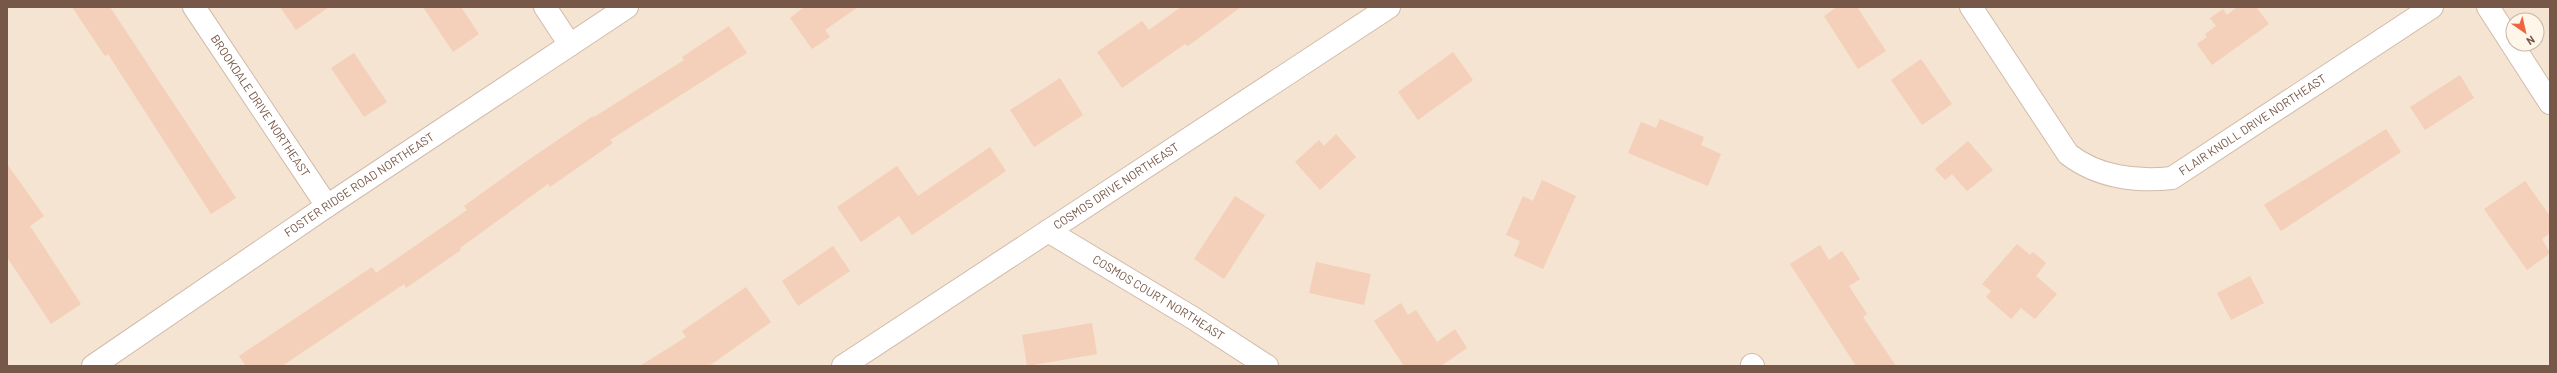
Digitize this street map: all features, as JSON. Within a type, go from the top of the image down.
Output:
[{"type":"street","name":"BROOKDALE DRIVE NORTHEAST","points":[[194,7],[327,206]]},
{"type":"street","points":[[545,7],[570,45]]},
{"type":"street","name":"FOSTER RIDGE ROAD NORTHEAST","points":[[93,366],[327,206],[627,7]]},
{"type":"street","name":"COSMOS DRIVE NORTHEAST","points":[[843,366],[1389,7]]},
{"type":"street","name":"FLAIR KNOLL DRIVE NORTHEAST","points":[[1971,7],[2068,154],[2084,166],[2103,174],[2148,180],[2172,178],[2432,7]]},
{"type":"street","points":[[2488,7],[2550,103]]},
{"type":"street","name":"COSMOS COURT NORTHEAST","points":[[1048,231],[1193,318],[1267,366]]},
{"type":"shaded area","points":[[7,7],[2550,7],[2550,366],[7,366]]},
{"type":"building","points":[[72,7],[110,7],[236,198],[211,214],[108,54],[105,56]]},
{"type":"building","points":[[280,7],[329,7],[296,30]]},
{"type":"building","points":[[423,7],[461,7],[479,34],[453,52]]},
{"type":"building","points":[[804,7],[858,7],[825,30],[830,37],[812,49],[790,18]]},
{"type":"building","points":[[1181,7],[1241,7],[1188,46],[1185,44],[1122,88],[1097,52],[1142,21],[1149,30]]},
{"type":"building","points":[[1837,7],[1857,7],[1886,51],[1858,69],[1824,16]]},
{"type":"building","points":[[2237,7],[2256,7],[2269,24],[2212,65],[2197,44],[2207,37],[2205,34],[2216,26],[2210,18],[2223,9],[2227,15]]},
{"type":"building","points":[[729,26],[747,53],[610,140],[613,143],[550,187],[548,184],[460,248],[461,250],[406,288],[404,284],[282,366],[246,366],[239,356],[372,267],[376,273],[467,210],[464,206],[521,165],[593,116],[594,117],[684,60],[682,57]]},
{"type":"building","points":[[1453,52],[1473,80],[1418,120],[1398,92]]},
{"type":"building","points":[[354,53],[387,102],[364,117],[331,68]]},
{"type":"building","points":[[1921,59],[1952,104],[1922,125],[1891,80]]},
{"type":"building","points":[[2460,75],[2474,98],[2425,130],[2410,107]]},
{"type":"building","points":[[1060,78],[1083,115],[1034,147],[1010,110]]},
{"type":"building","points":[[1660,119],[1704,137],[1701,145],[1721,154],[1708,186],[1628,153],[1641,122],[1656,128]]},
{"type":"building","points":[[2386,129],[2401,152],[2281,231],[2264,205]]},
{"type":"building","points":[[1336,134],[1356,157],[1320,190],[1295,162],[1319,140],[1324,146]]},
{"type":"building","points":[[1968,141],[1993,170],[1967,191],[1952,174],[1945,180],[1935,169]]},
{"type":"building","points":[[990,147],[1006,171],[912,235],[899,216],[861,242],[837,207],[897,166],[918,196]]},
{"type":"building","points":[[7,164],[44,216],[30,226],[81,304],[51,324],[7,257]]},
{"type":"building","points":[[1542,180],[1576,196],[1543,269],[1514,256],[1520,241],[1506,235],[1523,196],[1533,201]]},
{"type":"building","points":[[2525,181],[2550,216],[2550,233],[2542,239],[2550,253],[2527,270],[2484,209]]},
{"type":"building","points":[[1235,196],[1265,215],[1224,279],[1194,259]]},
{"type":"building","points":[[2017,244],[2030,255],[2033,252],[2046,263],[2036,276],[2057,294],[2035,319],[2021,308],[2011,319],[1986,297],[1991,291],[1982,284]]},
{"type":"building","points":[[1820,245],[1829,260],[1842,251],[1860,279],[1849,286],[1867,314],[1863,317],[1896,366],[1856,366],[1790,264]]},
{"type":"building","points":[[833,246],[850,271],[798,306],[782,281]]},
{"type":"building","points":[[1316,262],[1371,274],[1364,305],[1309,293]]},
{"type":"building","points":[[2250,276],[2264,303],[2231,320],[2217,293]]},
{"type":"building","points":[[746,287],[771,322],[709,366],[640,366],[686,337],[682,331]]},
{"type":"building","points":[[1401,303],[1408,315],[1416,310],[1437,342],[1455,329],[1467,348],[1441,366],[1404,366],[1374,321]]},
{"type":"building","points":[[1092,323],[1097,354],[1027,366],[1022,335]]}]
